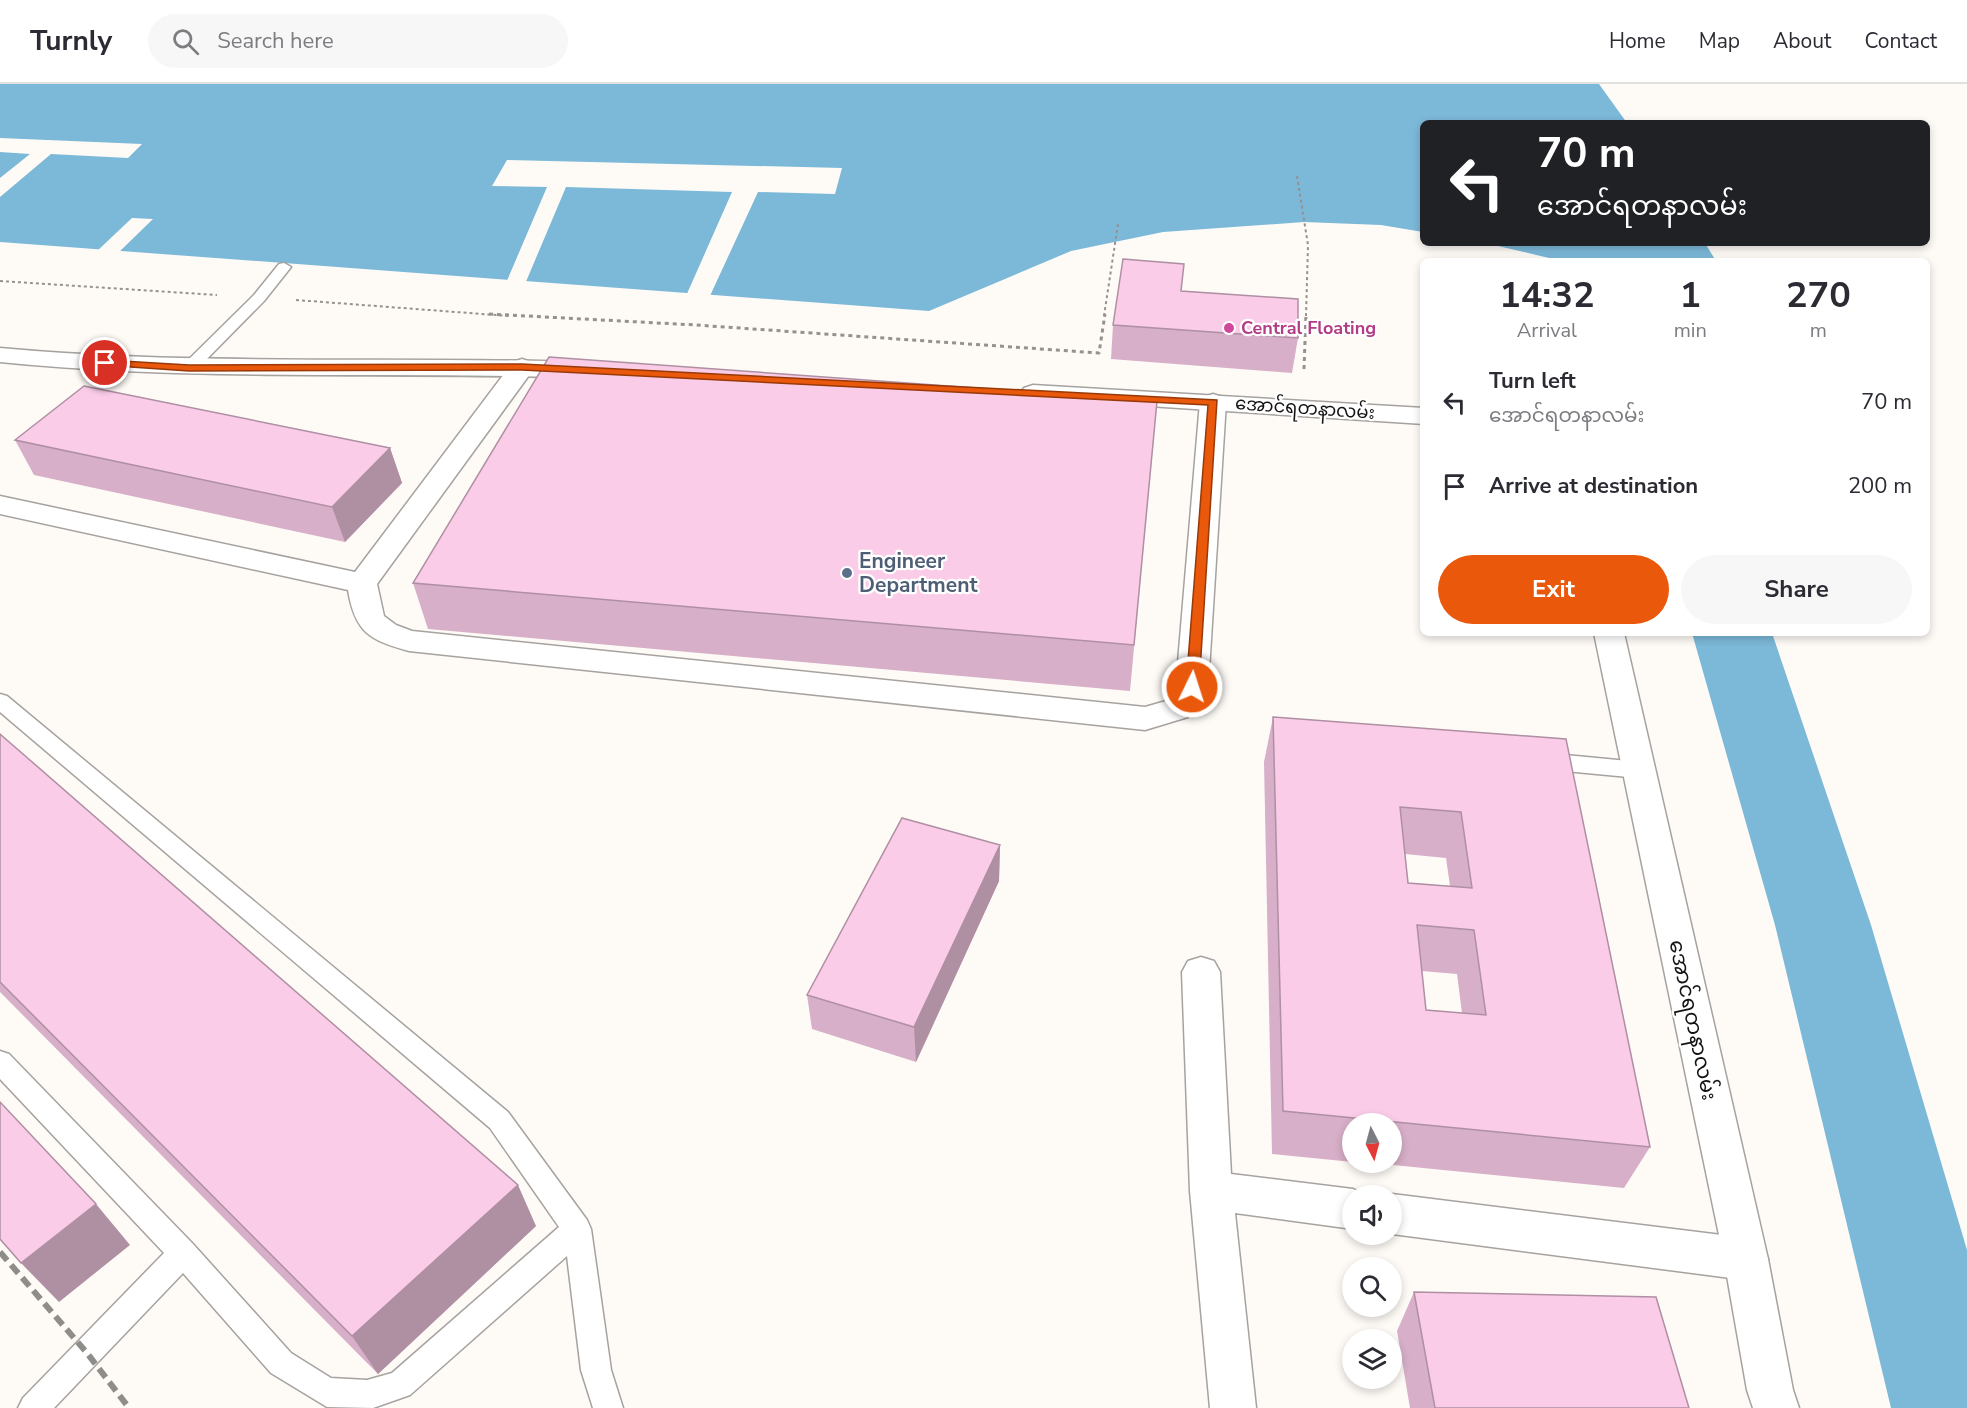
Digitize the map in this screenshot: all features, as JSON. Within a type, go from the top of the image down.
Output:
[{"type":"street","points":[[0,355],[189,368],[522,367],[606,371]]},
{"type":"street","points":[[522,367],[362,583],[369,621],[382,632],[409,641],[1145,719],[1177,710],[1192,687],[1214,402]]},
{"type":"street","name":"အောင်ရတနာလမ်း","points":[[1011,392],[1420,416]]},
{"type":"street","points":[[0,505],[362,583]]},
{"type":"street","name":"အောင်ရတနာလမ်း","points":[[1609,636],[1746,1259],[1770,1390],[1776,1408]]},
{"type":"street","points":[[1201,972],[1211,1191],[1233,1408]]},
{"type":"street","points":[[1211,1191],[1342,1208]]},
{"type":"street","points":[[1402,1215],[1746,1259]]},
{"type":"lane","points":[[189,368],[259,298],[284,267]]},
{"type":"lane","points":[[0,701],[499,1120],[577,1229],[596,1370],[608,1408]]},
{"type":"lane","points":[[1519,759],[1639,770]]},
{"type":"lane","points":[[0,1062],[183,1253],[281,1363],[327,1392],[367,1395],[400,1385],[577,1229]]},
{"type":"lane","points":[[33,1408],[183,1253]]},
{"type":"path","points":[[1297,176],[1308,245],[1304,369]]},
{"type":"path","points":[[0,280],[501,316],[696,325],[1099,353],[1118,224]]},
{"type":"water","points":[[0,84],[1599,84],[1625,120],[1420,120],[1420,232],[1381,225],[1304,222],[1163,232],[1071,251],[929,311],[0,242]]},
{"type":"water","points":[[1498,246],[1707,246],[1714,258],[1549,258]]},
{"type":"pier","points":[[0,138],[142,144],[128,158],[51,154],[0,197],[0,178],[30,154],[0,152]]},
{"type":"pier","points":[[507,160],[842,168],[835,194],[758,192],[709,298],[686,296],[732,192],[566,187],[525,284],[506,283],[547,187],[492,186]]},
{"type":"pier","points":[[132,218],[153,219],[117,254],[96,252]]},
{"type":"building","points":[[1123,259],[1184,264],[1181,291],[1298,299],[1298,338],[1113,325]]},
{"type":"building","points":[[549,357],[1157,401],[1134,645],[413,583]]},
{"type":"building","points":[[84,386],[390,448],[332,507],[15,440]]},
{"type":"building","points":[[1273,717],[1566,739],[1650,1147],[1402,1123],[1402,1113],[1342,1113],[1342,1117],[1283,1111]],"holes":[[[1400,807],[1461,812],[1472,888],[1408,883]],[[1417,925],[1474,930],[1486,1015],[1426,1010]]]},
{"type":"building","points":[[0,734],[518,1185],[352,1336],[0,982]]},
{"type":"building","points":[[902,818],[1000,845],[914,1027],[807,995]]},
{"type":"building","points":[[0,1102],[96,1204],[21,1263],[0,1239]]},
{"type":"building","points":[[1414,1292],[1656,1297],[1689,1408],[1435,1408]]},
{"type":"waterway","points":[[1733,636],[1823,925],[1952,1408]]},
{"type":"railway","points":[[0,1252],[87,1353],[129,1408]]},
{"type":"place","name":"Central Floating","points":[[1229,328]]},
{"type":"place","name":"Engineer Department","points":[[847,573]]},
{"type":"route","points":[[105,363],[189,368],[522,367],[1214,402],[1192,687]]}]
